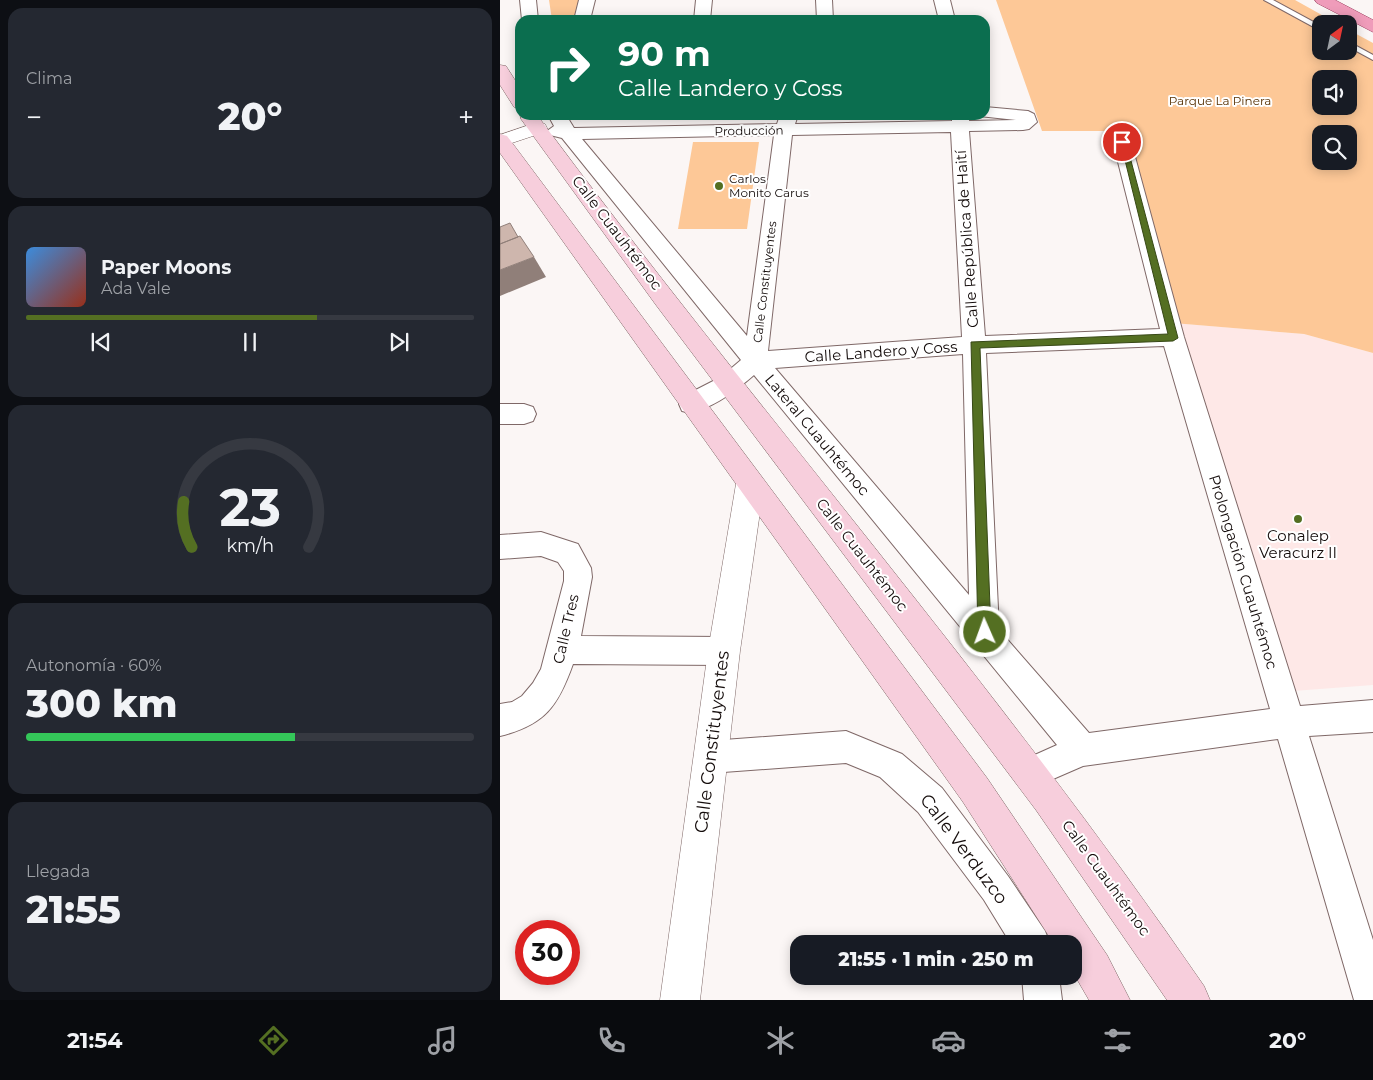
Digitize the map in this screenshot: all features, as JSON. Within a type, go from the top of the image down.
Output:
[{"type":"main road","points":[[1323,0],[1373,27]]},
{"type":"main road","points":[[500,70],[515,95]]},
{"type":"main road","name":"Calle Cuauhtémoc","points":[[552,120],[729,383],[1030,773],[1144,929],[1190,1000]]},
{"type":"main road","points":[[500,141],[975,790],[1093,969],[1110,1000]]},
{"type":"street","points":[[528,0],[530,15]]},
{"type":"street","points":[[583,15],[587,0]]},
{"type":"street","points":[[702,15],[704,0]]},
{"type":"street","points":[[824,0],[825,15]]},
{"type":"street","points":[[942,0],[946,15]]},
{"type":"street","name":"Producción","points":[[552,120],[786,123],[960,121],[1023,125],[1028,122],[1028,118],[1022,115],[990,112]]},
{"type":"street","points":[[500,141],[552,120]]},
{"type":"street","name":"Lateral Cuauhtémoc","points":[[552,120],[985,632],[1082,750]]},
{"type":"street","name":"Calle República de Haití","points":[[960,121],[974,345],[985,632]]},
{"type":"street","name":"Calle Constituyentes","points":[[755,361],[786,123]]},
{"type":"street","name":"Prolongación Cuauhtémoc","points":[[1122,142],[1173,338],[1373,1000]]},
{"type":"street","name":"Calle Landero y Coss","points":[[755,361],[974,345],[1173,338]]},
{"type":"street","points":[[691,404],[729,383],[755,361]]},
{"type":"street","points":[[500,414],[524,414]]},
{"type":"street","name":"Calle Constituyentes","points":[[680,1000],[724,651],[750,484]]},
{"type":"street","name":"Calle Tres","points":[[500,547],[541,544],[568,553],[578,573],[564,650],[553,680],[537,702],[514,720],[500,720]]},
{"type":"street","points":[[564,650],[724,651]]},
{"type":"street","points":[[1030,773],[1082,750],[1288,722],[1373,716]]},
{"type":"street","name":"Calle Verduzco","points":[[710,757],[846,747],[891,765],[930,800],[996,888],[1026,935]]},
{"type":"street","points":[[1041,985],[1043,1000]]},
{"type":"lane","points":[[1268,0],[1312,24]]},
{"type":"lane","points":[[1358,49],[1373,58]]},
{"type":"shaded area","name":"Conalep Veracurz II","points":[[1173,323],[1304,334],[1373,353],[1373,685],[1267,693]]},
{"type":"green space","points":[[549,0],[585,0],[580,15],[551,15]]},
{"type":"green space","name":"Parque La Pinera","points":[[996,0],[1295,0],[1322,15],[1312,15],[1312,60],[1358,60],[1358,35],[1373,43],[1373,353],[1304,334],[1173,323],[1123,131],[1042,131]]},
{"type":"green space","name":"Carlos Monito Carus","points":[[693,142],[759,142],[747,229],[678,229]]},
{"type":"building","points":[[510,223],[518,237],[500,244],[500,227]]},
{"type":"building","points":[[520,236],[534,257],[500,270],[500,244]]},
{"type":"place","name":"Carlos Monito Carus","points":[[719,186]]},
{"type":"place","name":"Conalep Veracurz II","points":[[1298,519]]},
{"type":"route","points":[[985,632],[974,345],[1173,338],[1122,142]]}]
